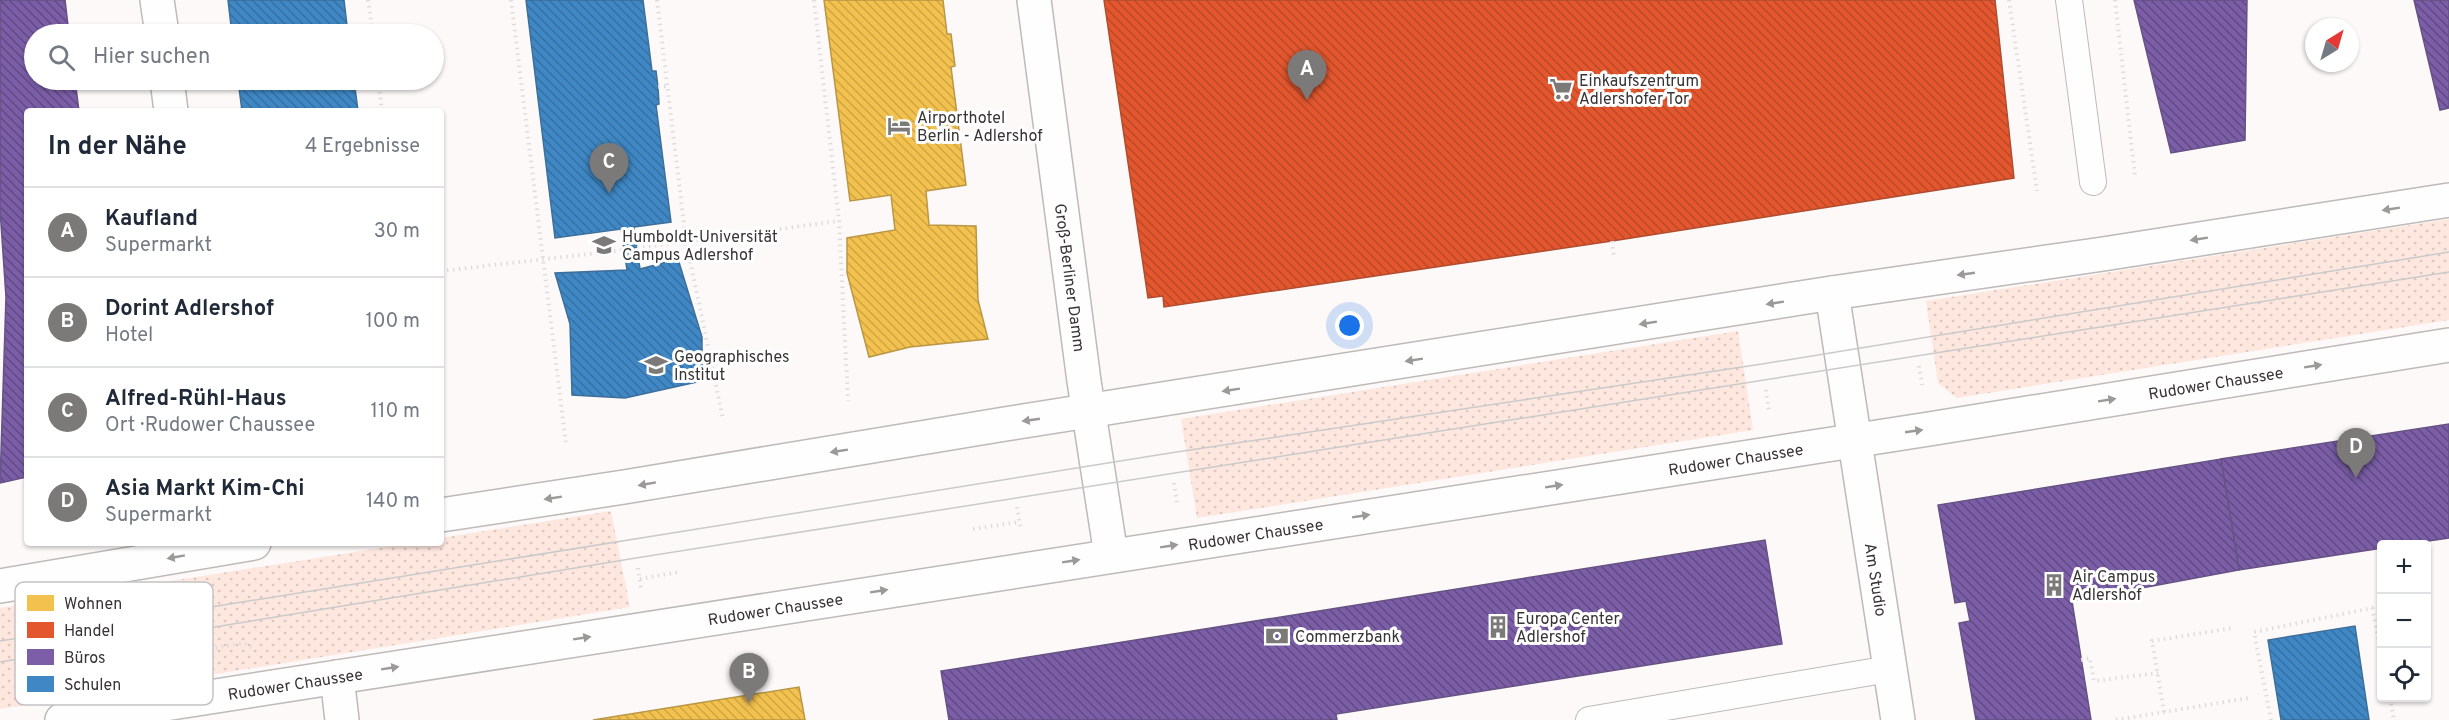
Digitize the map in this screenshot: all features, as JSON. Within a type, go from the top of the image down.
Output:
[{"type":"main road","points":[[158,0],[161,24]]},
{"type":"main road","name":"Groß-Berliner Damm","points":[[1034,0],[1089,412],[1111,555]]},
{"type":"main road","points":[[168,90],[171,108]]},
{"type":"main road","points":[[444,515],[1832,293],[2103,254],[2449,200]]},
{"type":"main road","name":"Am Studio","points":[[1832,293],[1898,720]]},
{"type":"main road","name":"Rudower Chaussee","points":[[213,696],[2449,345]]},
{"type":"main road","points":[[23,582],[227,546]]},
{"type":"main road","points":[[0,586],[15,583]]},
{"type":"main road","points":[[337,676],[342,720]]},
{"type":"main road","name":"Rudower Chaussee","points":[[62,720],[156,705]]},
{"type":"lane","points":[[2069,0],[2093,182]]},
{"type":"lane","points":[[1589,720],[1889,669]]},
{"type":"path","points":[[368,0],[372,24]]},
{"type":"path","points":[[511,0],[566,444]]},
{"type":"path","points":[[657,0],[686,241],[723,419]]},
{"type":"path","points":[[814,0],[839,221],[848,401]]},
{"type":"path","points":[[2009,0],[2037,191]]},
{"type":"path","points":[[2115,0],[2135,176]]},
{"type":"path","points":[[658,87],[668,86]]},
{"type":"path","points":[[379,90],[382,108]]},
{"type":"path","points":[[637,248],[839,221]]},
{"type":"path","points":[[1612,241],[1614,258]]},
{"type":"path","points":[[444,271],[624,250]]},
{"type":"path","points":[[1766,390],[1770,418]]},
{"type":"path","points":[[973,529],[1019,522]]},
{"type":"path","points":[[640,579],[679,572]]},
{"type":"path","points":[[2271,720],[2254,632],[2372,608],[2380,648]]},
{"type":"path","points":[[2164,712],[2152,641],[2233,628]]},
{"type":"path","points":[[2081,660],[2090,658],[2094,681],[2158,673]]},
{"type":"path","points":[[2116,720],[2248,698]]},
{"type":"path","points":[[2391,702],[2394,720]]},
{"type":"shaded area","points":[[2449,219],[2449,320],[1957,398],[1938,383],[1926,301]]},
{"type":"shaded area","points":[[1738,331],[1753,430],[1197,518],[1181,419]]},
{"type":"shaded area","points":[[611,511],[630,607],[213,675],[213,582],[165,582],[393,546],[444,546],[444,538]]},
{"type":"shaded area","points":[[15,606],[15,705],[25,705],[0,709],[0,608]]},
{"type":"building: Wohnen","name":"Airporthotel Berlin - Adlershof","points":[[824,0],[943,0],[947,34],[951,34],[955,66],[951,67],[966,185],[926,191],[929,225],[976,226],[978,300],[988,339],[910,347],[869,357],[847,273],[847,238],[895,230],[891,195],[850,201]]},
{"type":"building: Wohnen","points":[[799,687],[805,720],[593,720]]},
{"type":"building: Handel","name":"Einkaufszentrum Adlershofer Tor","points":[[1104,0],[1995,0],[2014,178],[1612,241],[1164,307],[1163,296],[1148,298]]},
{"type":"building: Büros","points":[[0,0],[65,0],[68,24],[24,24],[24,90],[76,90],[79,108],[24,108],[24,478],[0,483],[6,297],[0,209]]},
{"type":"building: Büros","points":[[2134,0],[2247,0],[2245,140],[2171,153]]},
{"type":"building: Büros","points":[[2414,0],[2449,0],[2449,108],[2440,110]]},
{"type":"building: Büros","points":[[2449,424],[2449,538],[2431,541],[2377,540],[2377,549],[2239,570],[2221,459]]},
{"type":"building: Büros","name":"Air Campus Adlershof","points":[[2221,459],[2239,570],[2072,601],[2091,720],[1976,720],[1959,623],[1970,621],[1966,601],[1955,603],[1938,505]]},
{"type":"building: Büros","name":"Europa Center Adlershof","points":[[1765,540],[1782,644],[1336,714],[1337,720],[949,720],[941,671]]},
{"type":"building: Schulen","points":[[228,0],[344,0],[347,24],[231,24]]},
{"type":"building: Schulen","points":[[526,0],[643,0],[652,71],[656,71],[659,104],[656,105],[671,222],[634,227],[640,269],[678,259],[702,337],[702,381],[625,398],[572,395],[570,324],[555,273],[627,270],[621,229],[555,238]]},
{"type":"building: Schulen","points":[[239,90],[355,90],[358,108],[242,108]]},
{"type":"building: Schulen","points":[[2355,626],[2369,720],[2281,720],[2268,640]]},
{"type":"tram line","points":[[213,607],[1170,453],[1762,364],[2449,252]]},
{"type":"tram line","points":[[213,627],[636,558],[2449,272]]},
{"type":"tram line","points":[[0,641],[15,639]]},
{"type":"tram line","points":[[0,662],[15,660]]},
{"type":"place","name":"Einkaufszentrum Adlershofer Tor","points":[[1561,89]]},
{"type":"place","name":"Kaufland","points":[[1307,100]]},
{"type":"place","name":"Airporthotel Berlin - Adlershof","points":[[899,126]]},
{"type":"place","name":"Alfred-Rühl-Haus","points":[[609,193]]},
{"type":"place","name":"Humboldt-Universität Campus Adlershof","points":[[604,245]]},
{"type":"place","name":"Geographisches Institut","points":[[656,365]]},
{"type":"place","name":"Asia Markt Kim-Chi","points":[[2356,478]]},
{"type":"place","name":"Air Campus Adlershof","points":[[2054,585]]},
{"type":"place","name":"Europa Center Adlershof","points":[[1498,627]]},
{"type":"place","name":"Commerzbank","points":[[1277,636]]},
{"type":"place","name":"Dorint Adlershof","points":[[749,703]]}]
